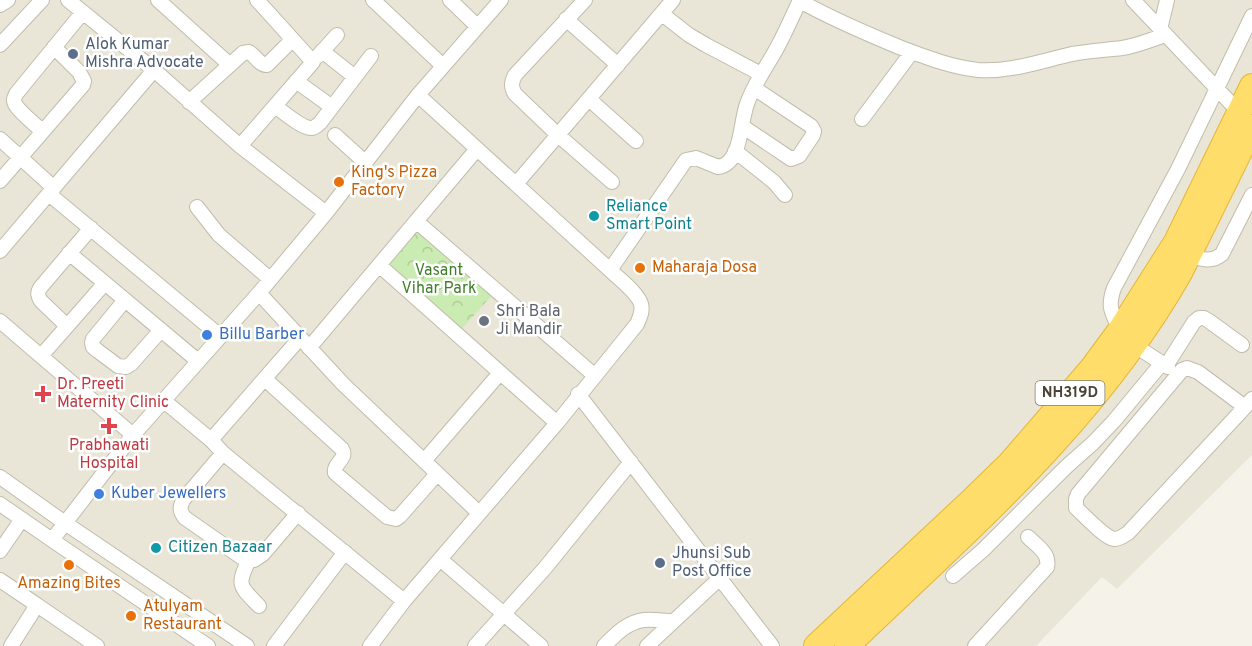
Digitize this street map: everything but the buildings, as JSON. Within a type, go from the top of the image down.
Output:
[{"type":"highway","name":"NH319D","points":[[816,646],[1010,463],[1092,368],[1132,342],[1176,242],[1246,120],[1252,86]]},
{"type":"highway","points":[[847,646],[1017,483],[1056,442],[1087,406],[1169,293],[1201,258],[1246,120]]},
{"type":"street","points":[[0,5],[8,0]]},
{"type":"street","points":[[0,45],[42,0]]},
{"type":"street","points":[[68,0],[154,70],[240,146],[326,213]]},
{"type":"street","points":[[257,0],[313,62]]},
{"type":"street","points":[[373,0],[443,66]]},
{"type":"street","points":[[450,0],[477,26]]},
{"type":"street","points":[[51,540],[133,435],[326,213],[418,95],[501,0]]},
{"type":"street","points":[[585,0],[515,75],[511,87],[515,94],[558,135],[612,182]]},
{"type":"street","points":[[516,184],[674,0]]},
{"type":"street","points":[[1133,0],[1246,120]]},
{"type":"street","points":[[1163,32],[1167,0]]},
{"type":"street","points":[[164,1],[230,65]]},
{"type":"street","points":[[610,270],[686,160],[696,158],[718,167],[727,164],[735,151],[747,104],[754,88],[800,1],[838,21],[912,52],[954,66],[979,70],[1005,69],[1037,64],[1083,52],[1125,48],[1163,32]]},
{"type":"street","points":[[42,131],[19,108],[14,98],[82,12]]},
{"type":"street","points":[[662,14],[689,35],[762,74]]},
{"type":"street","points":[[1242,345],[1204,318],[1199,318],[1194,322],[1166,366],[1078,494],[1076,508],[1107,536],[1113,539],[1120,538],[1128,533],[1249,403],[1193,369],[1166,366],[1132,342],[1111,309],[1110,303],[1114,288],[1164,197],[1252,16]]},
{"type":"street","points":[[566,19],[618,64]]},
{"type":"street","points":[[240,146],[337,35]]},
{"type":"street","points":[[189,102],[243,53],[253,54],[260,63],[267,65],[292,40]]},
{"type":"street","points":[[1,179],[83,85],[84,81],[79,72],[54,47]]},
{"type":"street","points":[[322,51],[355,77]]},
{"type":"street","points":[[862,119],[912,52]]},
{"type":"street","points":[[275,106],[304,126],[315,128],[371,56]]},
{"type":"street","points":[[0,251],[154,70]]},
{"type":"street","points":[[296,81],[333,106]]},
{"type":"street","points":[[742,126],[791,159],[799,156],[813,135],[814,131],[811,126],[754,88]]},
{"type":"street","points":[[370,646],[404,601],[557,423],[578,394],[637,324],[641,314],[641,303],[635,294],[418,95]]},
{"type":"street","points":[[589,99],[636,141]]},
{"type":"street","points":[[335,135],[366,163]]},
{"type":"street","points":[[0,139],[91,228],[220,336]]},
{"type":"street","points":[[211,440],[265,379],[305,343],[379,265],[477,149]]},
{"type":"street","points":[[735,151],[774,182],[785,195]]},
{"type":"street","points":[[1201,258],[1222,254],[1252,195]]},
{"type":"street","points":[[197,207],[219,235],[270,279]]},
{"type":"street","points":[[416,221],[594,375]]},
{"type":"street","points":[[67,326],[41,302],[38,292],[91,228]]},
{"type":"street","points":[[69,254],[198,361]]},
{"type":"street","points":[[379,265],[557,423]]},
{"type":"street","points":[[40,356],[105,283]]},
{"type":"street","points":[[259,292],[343,384],[479,513]]},
{"type":"street","points":[[125,300],[93,339],[92,343],[98,351],[123,368],[131,364],[161,330]]},
{"type":"street","points":[[0,321],[133,435]]},
{"type":"street","points":[[953,576],[983,550],[1093,443],[1166,366]]},
{"type":"street","points":[[424,461],[500,373]]},
{"type":"street","points":[[265,379],[342,449],[344,455],[335,466],[335,473],[387,517],[396,519],[400,516],[438,474]]},
{"type":"street","points":[[578,394],[720,578],[764,643]]},
{"type":"street","points":[[163,400],[223,453],[404,601]]},
{"type":"street","points":[[223,453],[183,500],[180,507],[185,518],[242,557],[254,560],[263,554],[298,513]]},
{"type":"street","points":[[475,646],[545,568],[631,462]]},
{"type":"street","points":[[0,477],[247,646]]},
{"type":"street","points":[[0,504],[208,646]]},
{"type":"street","points":[[0,551],[21,519]]},
{"type":"street","points":[[975,646],[1047,567],[1048,561],[1045,553],[1028,537]]},
{"type":"street","points":[[274,646],[345,552]]},
{"type":"street","points":[[440,559],[541,646]]},
{"type":"street","points":[[249,560],[240,582],[259,606]]},
{"type":"street","points":[[647,646],[720,578]]},
{"type":"street","points":[[0,580],[97,646]]},
{"type":"street","points":[[11,646],[37,605]]},
{"type":"street","points":[[604,646],[620,631],[636,622],[674,621]]},
{"type":"shaded area","points":[[0,0],[1252,0],[1252,455],[1117,589],[1102,577],[1036,646],[0,646]]},
{"type":"green space","name":"Vasant Vihar Park","points":[[418,228],[493,294],[459,332],[385,266]]},
{"type":"place","name":"Alok Kumar Mishra Advocate","points":[[73,54]]},
{"type":"place","name":"King's Pizza Factory","points":[[339,182]]},
{"type":"place","name":"Reliance Smart Point","points":[[594,216]]},
{"type":"place","name":"Maharaja Dosa","points":[[640,268]]},
{"type":"place","name":"Shri Bala Ji Mandir","points":[[484,321]]},
{"type":"place","name":"Billu Barber","points":[[207,335]]},
{"type":"place","name":"Dr. Preeti Maternity Clinic","points":[[43,394]]},
{"type":"place","name":"Prabhawati Hospital","points":[[109,426]]},
{"type":"place","name":"Kuber Jewellers","points":[[99,494]]},
{"type":"place","name":"Citizen Bazaar","points":[[156,548]]},
{"type":"place","name":"Jhunsi Sub Post Office","points":[[660,563]]},
{"type":"place","name":"Amazing Bites","points":[[69,565]]},
{"type":"place","name":"Atulyam Restaurant","points":[[131,616]]}]
